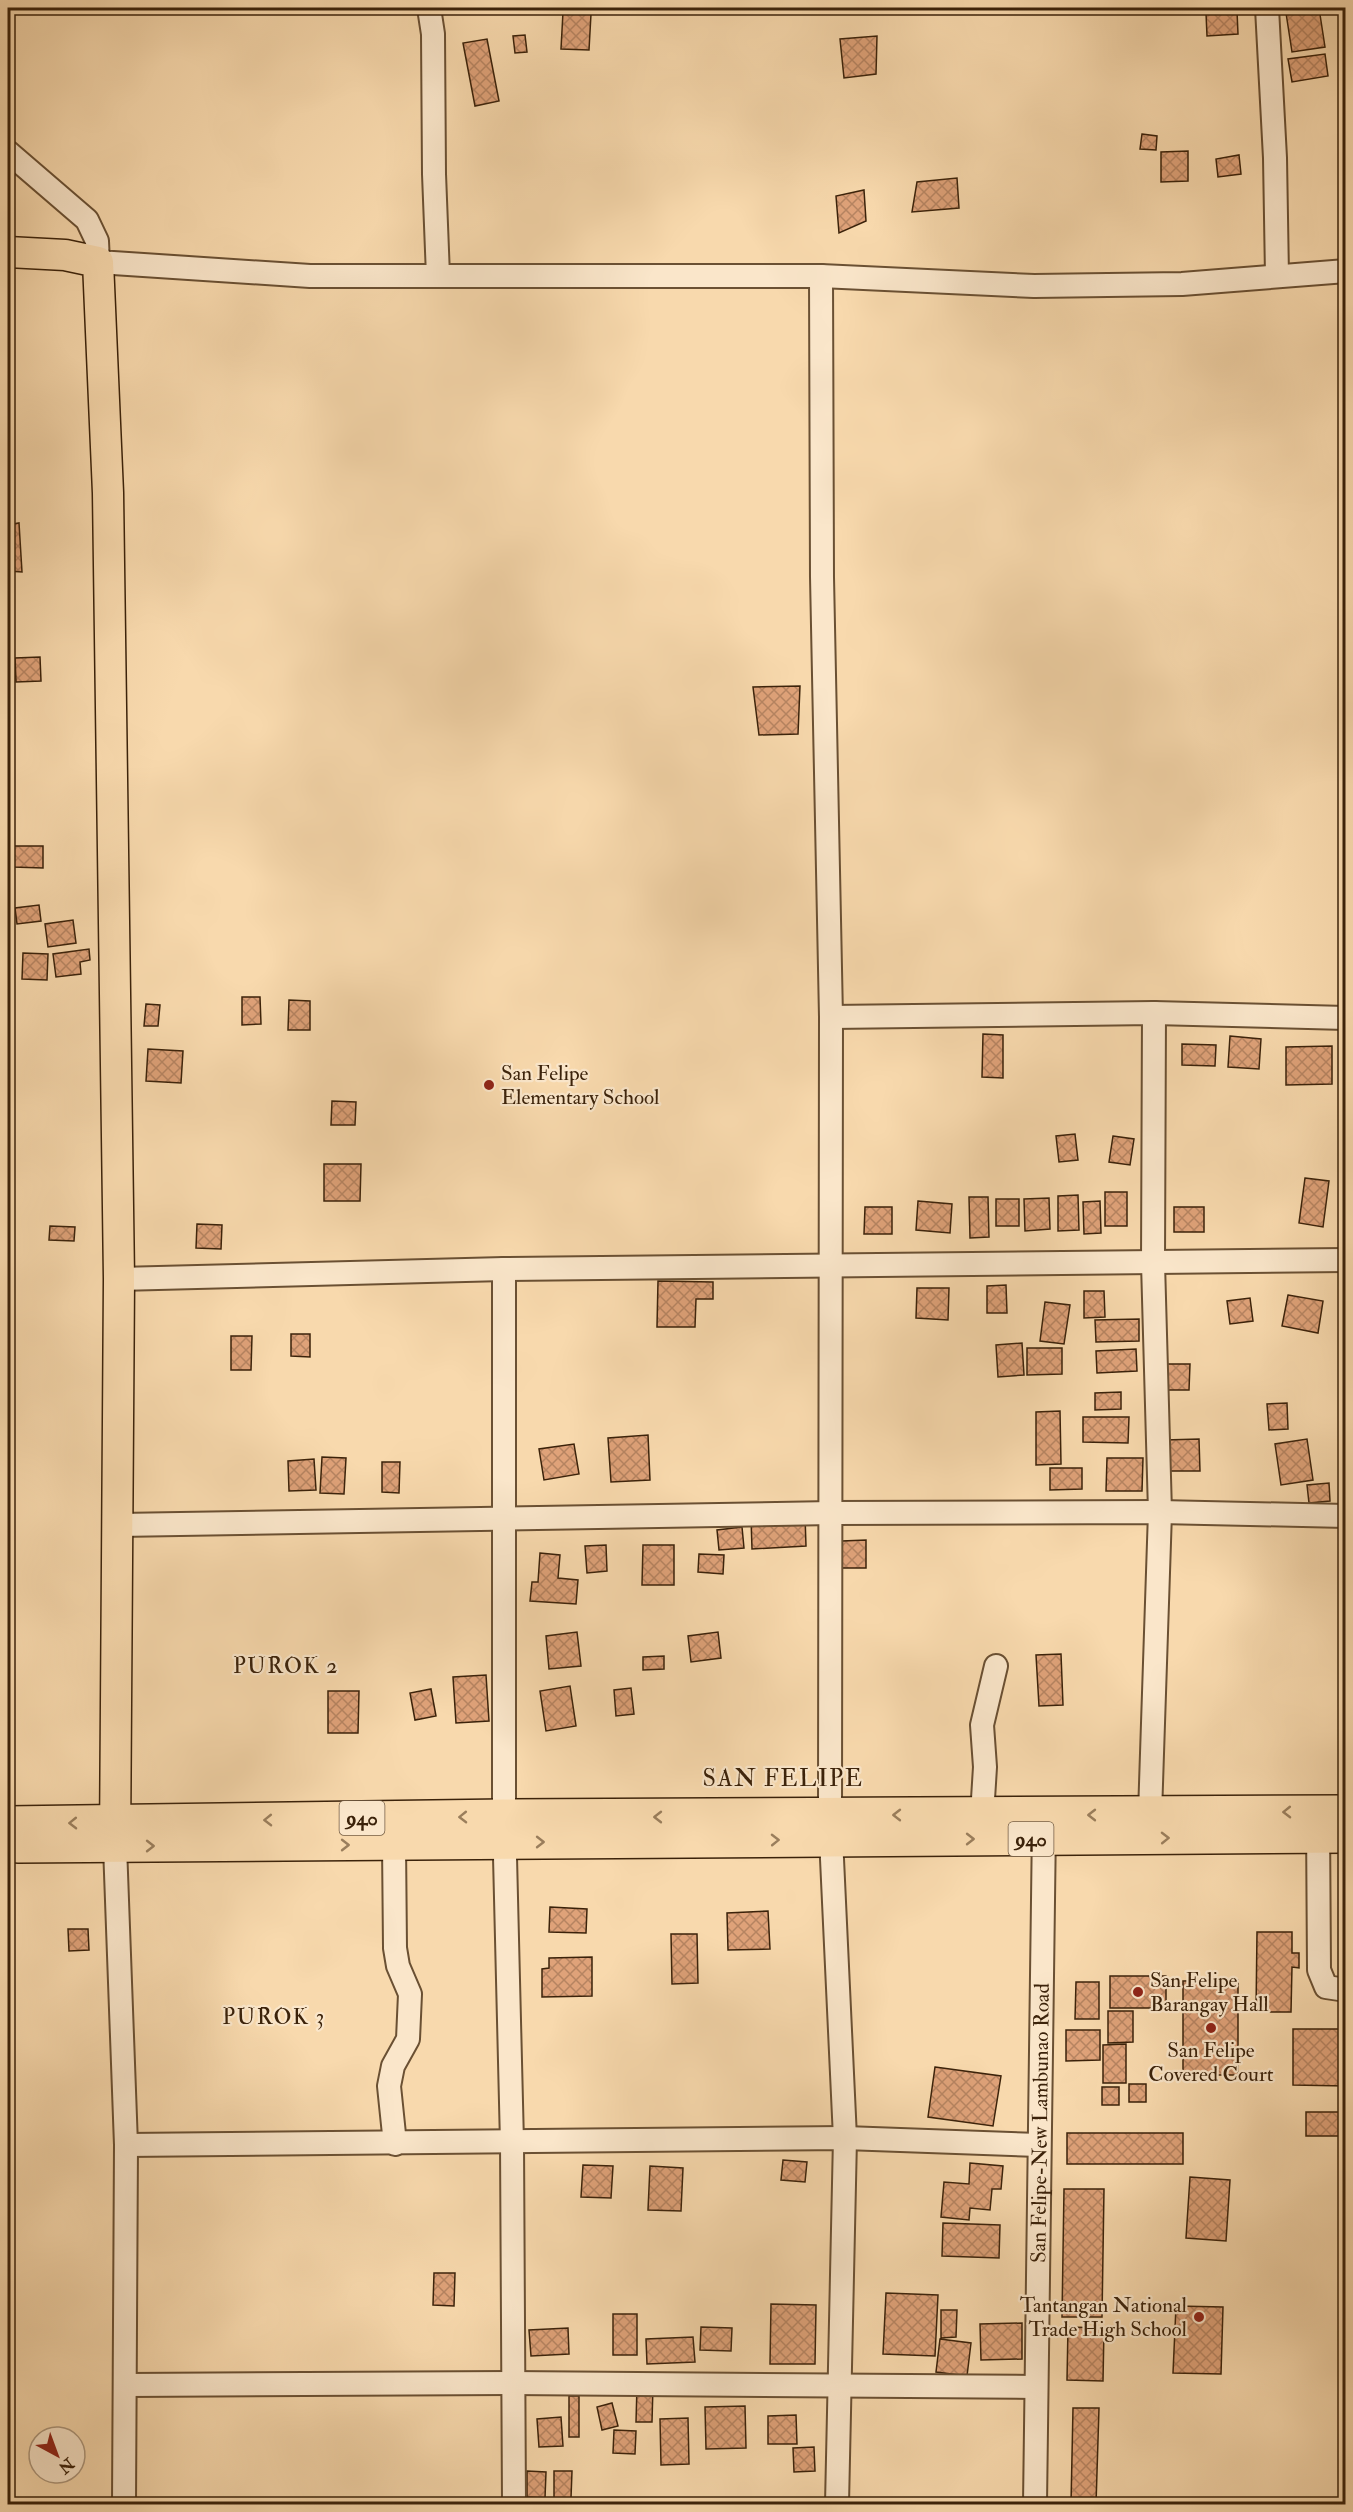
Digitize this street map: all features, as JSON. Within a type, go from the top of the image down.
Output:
[{"type":"highway","name":"940","points":[[831,1828],[982,1815],[1044,1827],[1150,1814],[1332,1824]]},
{"type":"highway","name":"940","points":[[8,1824],[115,1834],[394,1844],[505,1829]]},
{"type":"highway","name":"940","points":[[8,1846],[115,1834],[1332,1824]]},
{"type":"main road","points":[[8,252],[65,255],[98,262],[108,493],[119,1279],[115,1834]]},
{"type":"street","points":[[429,8],[433,34],[434,174],[438,276]]},
{"type":"street","points":[[1267,8],[1275,158],[1277,276]]},
{"type":"street","points":[[8,152],[87,219],[97,241],[98,262],[310,276],[821,276],[1034,286],[1182,284],[1346,272]]},
{"type":"street","points":[[821,276],[823,589],[831,1017],[829,1266],[832,1513],[831,1828],[845,2138],[837,2505]]},
{"type":"street","points":[[831,1017],[966,1013],[1154,1013],[1346,1018]]},
{"type":"street","points":[[1150,1814],[1160,1512],[1153,1263],[1154,1013]]},
{"type":"street","points":[[119,1279],[504,1269],[1346,1260]]},
{"type":"street","points":[[504,1269],[505,1829],[512,2143],[511,2383],[514,2505]]},
{"type":"street","points":[[119,1525],[832,1513],[1160,1512],[1346,1516]]},
{"type":"street","points":[[982,1815],[985,1767],[982,1725],[996,1666]]},
{"type":"street","points":[[1332,1824],[1319,1970],[1326,1987],[1346,1990]]},
{"type":"street","name":"San Felipe-New Lambunao Road","points":[[1035,2505],[1044,1827]]},
{"type":"street","points":[[115,1834],[126,2145],[127,2385],[124,2505]]},
{"type":"street","points":[[394,1844],[395,1948],[398,1966],[410,1994],[408,2039],[393,2066],[389,2086],[395,2144]]},
{"type":"street","points":[[126,2145],[845,2138],[1039,2145]]},
{"type":"street","points":[[127,2385],[511,2383],[1036,2387]]},
{"type":"building","points":[[1319,8],[1325,47],[1292,52],[1286,13]]},
{"type":"building","points":[[1237,11],[1238,34],[1207,36],[1206,13]]},
{"type":"building","points":[[563,12],[591,14],[589,50],[561,49]]},
{"type":"building","points":[[525,35],[527,52],[515,53],[513,36]]},
{"type":"building","points":[[877,36],[876,74],[844,78],[840,39]]},
{"type":"building","points":[[487,39],[499,101],[475,106],[463,43]]},
{"type":"building","points":[[1325,54],[1328,76],[1292,82],[1288,59]]},
{"type":"building","points":[[1142,134],[1157,136],[1156,150],[1140,149]]},
{"type":"building","points":[[1188,151],[1188,181],[1161,182],[1161,152]]},
{"type":"building","points":[[1239,155],[1241,174],[1218,177],[1216,159]]},
{"type":"building","points":[[957,178],[959,208],[912,212],[917,182]]},
{"type":"building","points":[[864,190],[866,221],[839,233],[836,196]]},
{"type":"building","points":[[19,523],[22,572],[8,571],[8,525]]},
{"type":"building","points":[[40,657],[41,681],[16,682],[15,658]]},
{"type":"building","points":[[800,686],[798,734],[759,735],[753,687]]},
{"type":"building","points":[[14,846],[43,846],[43,868],[13,867]]},
{"type":"building","points":[[39,905],[41,921],[17,924],[15,908]]},
{"type":"building","points":[[73,920],[76,943],[48,947],[45,924]]},
{"type":"building","points":[[89,949],[90,960],[80,962],[81,974],[56,977],[53,954]]},
{"type":"building","points":[[23,953],[48,954],[47,980],[22,979]]},
{"type":"building","points":[[242,997],[260,997],[261,1024],[242,1025]]},
{"type":"building","points":[[289,1000],[310,1001],[310,1030],[288,1030]]},
{"type":"building","points":[[146,1004],[160,1005],[158,1026],[144,1026]]},
{"type":"building","points":[[983,1034],[1003,1035],[1003,1078],[982,1077]]},
{"type":"building","points":[[1230,1036],[1261,1039],[1259,1069],[1228,1067]]},
{"type":"building","points":[[1182,1044],[1216,1045],[1215,1066],[1182,1065]]},
{"type":"building","points":[[1332,1046],[1332,1084],[1286,1085],[1286,1047]]},
{"type":"building","points":[[148,1049],[183,1051],[181,1083],[146,1081]]},
{"type":"building","points":[[332,1101],[356,1102],[355,1125],[331,1125]]},
{"type":"building","points":[[1075,1134],[1078,1160],[1059,1162],[1056,1136]]},
{"type":"building","points":[[1113,1136],[1134,1139],[1130,1165],[1109,1162]]},
{"type":"building","points":[[324,1164],[361,1164],[360,1201],[324,1201]]},
{"type":"building","points":[[1305,1178],[1329,1181],[1323,1227],[1299,1223]]},
{"type":"building","points":[[1105,1192],[1127,1192],[1127,1226],[1105,1226]]},
{"type":"building","points":[[1078,1195],[1079,1230],[1058,1231],[1058,1196]]},
{"type":"building","points":[[969,1197],[988,1197],[989,1237],[970,1238]]},
{"type":"building","points":[[1049,1198],[1050,1229],[1025,1231],[1024,1199]]},
{"type":"building","points":[[996,1199],[1019,1199],[1019,1226],[996,1226]]},
{"type":"building","points":[[918,1201],[952,1204],[950,1233],[916,1230]]},
{"type":"building","points":[[1100,1201],[1101,1233],[1084,1234],[1083,1202]]},
{"type":"building","points":[[865,1207],[892,1207],[892,1234],[864,1234]]},
{"type":"building","points":[[1174,1207],[1204,1207],[1204,1232],[1174,1232]]},
{"type":"building","points":[[197,1224],[222,1225],[221,1249],[196,1248]]},
{"type":"building","points":[[50,1226],[75,1227],[74,1241],[49,1240]]},
{"type":"building","points":[[658,1281],[713,1282],[713,1299],[696,1299],[695,1327],[657,1327]]},
{"type":"building","points":[[1006,1285],[1007,1313],[987,1313],[987,1286]]},
{"type":"building","points":[[917,1288],[949,1288],[948,1320],[916,1318]]},
{"type":"building","points":[[1084,1291],[1104,1291],[1105,1317],[1084,1318]]},
{"type":"building","points":[[1288,1295],[1323,1301],[1318,1333],[1282,1326]]},
{"type":"building","points":[[1250,1298],[1253,1321],[1230,1324],[1227,1301]]},
{"type":"building","points":[[1045,1302],[1070,1305],[1064,1344],[1040,1341]]},
{"type":"building","points":[[1139,1319],[1139,1341],[1096,1342],[1095,1320]]},
{"type":"building","points":[[291,1334],[310,1334],[310,1357],[291,1356]]},
{"type":"building","points":[[231,1336],[252,1336],[251,1370],[231,1370]]},
{"type":"building","points":[[1022,1343],[1024,1375],[998,1377],[996,1345]]},
{"type":"building","points":[[1027,1348],[1062,1348],[1062,1374],[1027,1375]]},
{"type":"building","points":[[1136,1349],[1137,1371],[1097,1373],[1096,1351]]},
{"type":"building","points":[[1161,1364],[1190,1364],[1189,1390],[1161,1390]]},
{"type":"building","points":[[1121,1392],[1121,1409],[1095,1410],[1095,1393]]},
{"type":"building","points":[[1287,1403],[1288,1429],[1269,1430],[1267,1404]]},
{"type":"building","points":[[1060,1411],[1061,1464],[1036,1465],[1036,1412]]},
{"type":"building","points":[[1083,1417],[1129,1417],[1128,1443],[1083,1442]]},
{"type":"building","points":[[648,1435],[650,1480],[611,1482],[608,1438]]},
{"type":"building","points":[[1199,1439],[1200,1471],[1165,1471],[1165,1440]]},
{"type":"building","points":[[1307,1439],[1313,1480],[1281,1485],[1275,1444]]},
{"type":"building","points":[[574,1444],[579,1474],[544,1480],[539,1449]]},
{"type":"building","points":[[322,1457],[346,1458],[344,1494],[320,1493]]},
{"type":"building","points":[[1107,1458],[1143,1458],[1142,1491],[1106,1491]]},
{"type":"building","points":[[314,1459],[316,1490],[289,1491],[288,1461]]},
{"type":"building","points":[[382,1462],[400,1462],[399,1493],[382,1492]]},
{"type":"building","points":[[1050,1468],[1082,1468],[1082,1489],[1050,1490]]},
{"type":"building","points":[[1329,1483],[1330,1501],[1309,1503],[1307,1485]]},
{"type":"building","points":[[805,1516],[806,1546],[752,1549],[751,1518]]},
{"type":"building","points":[[742,1527],[744,1548],[719,1550],[717,1530]]},
{"type":"building","points":[[866,1540],[866,1568],[842,1568],[842,1541]]},
{"type":"building","points":[[606,1545],[607,1571],[587,1573],[585,1546]]},
{"type":"building","points":[[643,1545],[674,1545],[674,1585],[642,1585]]},
{"type":"building","points":[[540,1553],[560,1555],[558,1578],[578,1580],[576,1604],[530,1601],[532,1582],[538,1582]]},
{"type":"building","points":[[699,1554],[724,1555],[723,1574],[698,1572]]},
{"type":"building","points":[[577,1632],[581,1666],[549,1669],[546,1636]]},
{"type":"building","points":[[718,1632],[721,1658],[691,1662],[688,1636]]},
{"type":"building","points":[[1061,1654],[1063,1705],[1039,1706],[1036,1655]]},
{"type":"building","points":[[664,1656],[664,1669],[643,1670],[643,1657]]},
{"type":"building","points":[[486,1675],[489,1721],[456,1723],[453,1677]]},
{"type":"building","points":[[570,1686],[576,1726],[546,1731],[540,1691]]},
{"type":"building","points":[[631,1688],[634,1714],[616,1716],[614,1690]]},
{"type":"building","points":[[431,1689],[436,1716],[415,1720],[410,1693]]},
{"type":"building","points":[[328,1691],[359,1691],[358,1733],[328,1733]]},
{"type":"building","points":[[550,1907],[587,1909],[586,1933],[549,1932]]},
{"type":"building","points":[[768,1911],[770,1949],[728,1950],[727,1913]]},
{"type":"building","points":[[68,1929],[88,1929],[89,1950],[69,1951]]},
{"type":"building","points":[[1257,1932],[1292,1932],[1292,1953],[1299,1953],[1299,1968],[1292,1967],[1291,2012],[1256,2012]]},
{"type":"building","points":[[671,1934],[697,1934],[698,1983],[672,1984]]},
{"type":"building","points":[[592,1957],[592,1996],[542,1997],[542,1969],[549,1968],[549,1958]]},
{"type":"building","name":"San Felipe Barangay Hall","points":[[1110,1976],[1166,1976],[1166,2008],[1110,2008]]},
{"type":"building","name":"San Felipe Covered Court","points":[[1238,1980],[1238,2075],[1183,2075],[1183,1981]]},
{"type":"building","points":[[1076,1982],[1099,1982],[1099,2019],[1075,2019]]},
{"type":"building","points":[[1108,2011],[1133,2011],[1133,2042],[1108,2043]]},
{"type":"building","points":[[1293,2029],[1346,2029],[1346,2086],[1293,2085]]},
{"type":"building","points":[[1066,2030],[1100,2030],[1100,2060],[1066,2061]]},
{"type":"building","points":[[1126,2044],[1126,2083],[1103,2083],[1103,2045]]},
{"type":"building","points":[[935,2067],[1001,2076],[993,2126],[928,2117]]},
{"type":"building","points":[[1129,2084],[1146,2084],[1146,2102],[1129,2102]]},
{"type":"building","points":[[1102,2087],[1119,2087],[1119,2105],[1102,2105]]},
{"type":"building","points":[[1306,2112],[1341,2112],[1341,2136],[1306,2136]]},
{"type":"building","points":[[1067,2133],[1183,2133],[1183,2164],[1067,2164]]},
{"type":"building","points":[[783,2160],[807,2162],[805,2182],[781,2180]]},
{"type":"building","points":[[970,2163],[1003,2166],[1001,2189],[992,2189],[990,2210],[970,2208],[969,2220],[941,2217],[944,2182],[969,2184]]},
{"type":"building","points":[[583,2165],[613,2166],[611,2198],[581,2197]]},
{"type":"building","points":[[650,2166],[683,2168],[681,2211],[648,2210]]},
{"type":"building","points":[[1190,2177],[1230,2180],[1226,2241],[1186,2238]]},
{"type":"building","points":[[1064,2189],[1104,2189],[1102,2317],[1062,2317]]},
{"type":"building","points":[[943,2223],[1000,2225],[999,2258],[942,2256]]},
{"type":"building","points":[[434,2273],[455,2273],[454,2306],[433,2305]]},
{"type":"building","points":[[886,2293],[938,2295],[935,2356],[883,2354]]},
{"type":"building","points":[[771,2304],[816,2305],[815,2364],[770,2364]]},
{"type":"building","points":[[1176,2306],[1223,2307],[1221,2374],[1173,2373]]},
{"type":"building","points":[[941,2310],[957,2310],[956,2337],[941,2338]]},
{"type":"building","points":[[613,2314],[637,2314],[637,2355],[613,2355]]},
{"type":"building","points":[[1022,2323],[1022,2359],[981,2360],[980,2324]]},
{"type":"building","points":[[701,2327],[732,2328],[731,2351],[700,2350]]},
{"type":"building","points":[[1068,2327],[1104,2328],[1103,2381],[1067,2380]]},
{"type":"building","points":[[568,2328],[569,2354],[531,2356],[529,2330]]},
{"type":"building","points":[[693,2337],[695,2362],[647,2364],[646,2339]]},
{"type":"building","points":[[940,2339],[971,2343],[967,2376],[936,2372]]},
{"type":"building","points":[[637,2386],[653,2386],[652,2422],[636,2422]]},
{"type":"building","points":[[569,2396],[579,2396],[579,2437],[569,2437]]},
{"type":"building","points":[[612,2403],[618,2426],[602,2430],[597,2407]]},
{"type":"building","points":[[745,2406],[746,2448],[706,2449],[705,2407]]},
{"type":"building","points":[[1073,2408],[1099,2408],[1096,2504],[1071,2504]]},
{"type":"building","points":[[796,2415],[797,2444],[768,2444],[768,2416]]},
{"type":"building","points":[[561,2417],[563,2446],[539,2447],[537,2419]]},
{"type":"building","points":[[688,2418],[689,2464],[661,2465],[660,2419]]},
{"type":"building","points":[[614,2430],[636,2431],[635,2454],[613,2453]]},
{"type":"building","points":[[814,2447],[815,2471],[794,2472],[793,2448]]},
{"type":"building","points":[[527,2471],[546,2472],[545,2498],[527,2497]]},
{"type":"building","points":[[554,2471],[572,2471],[571,2498],[554,2498]]},
{"type":"building","points":[[736,2499],[755,2499],[755,2504],[736,2504]]},
{"type":"building","points":[[803,2499],[803,2504],[761,2504],[761,2500]]},
{"type":"building","points":[[730,2500],[730,2504],[695,2504],[694,2501]]},
{"type":"building","points":[[671,2502],[671,2504],[639,2504],[639,2503]]},
{"type":"place","name":"San Felipe Elementary School","points":[[489,1085]]},
{"type":"place","name":"San Felipe Barangay Hall","points":[[1138,1992]]},
{"type":"place","name":"San Felipe Covered Court","points":[[1211,2028]]},
{"type":"place","name":"Tantangan National Trade High School","points":[[1199,2317]]},
{"type":"district","name":"PUROK 2","points":[[286,1666]]},
{"type":"district","name":"SAN FELIPE","points":[[783,1778]]},
{"type":"district","name":"PUROK 3","points":[[274,2017]]}]
